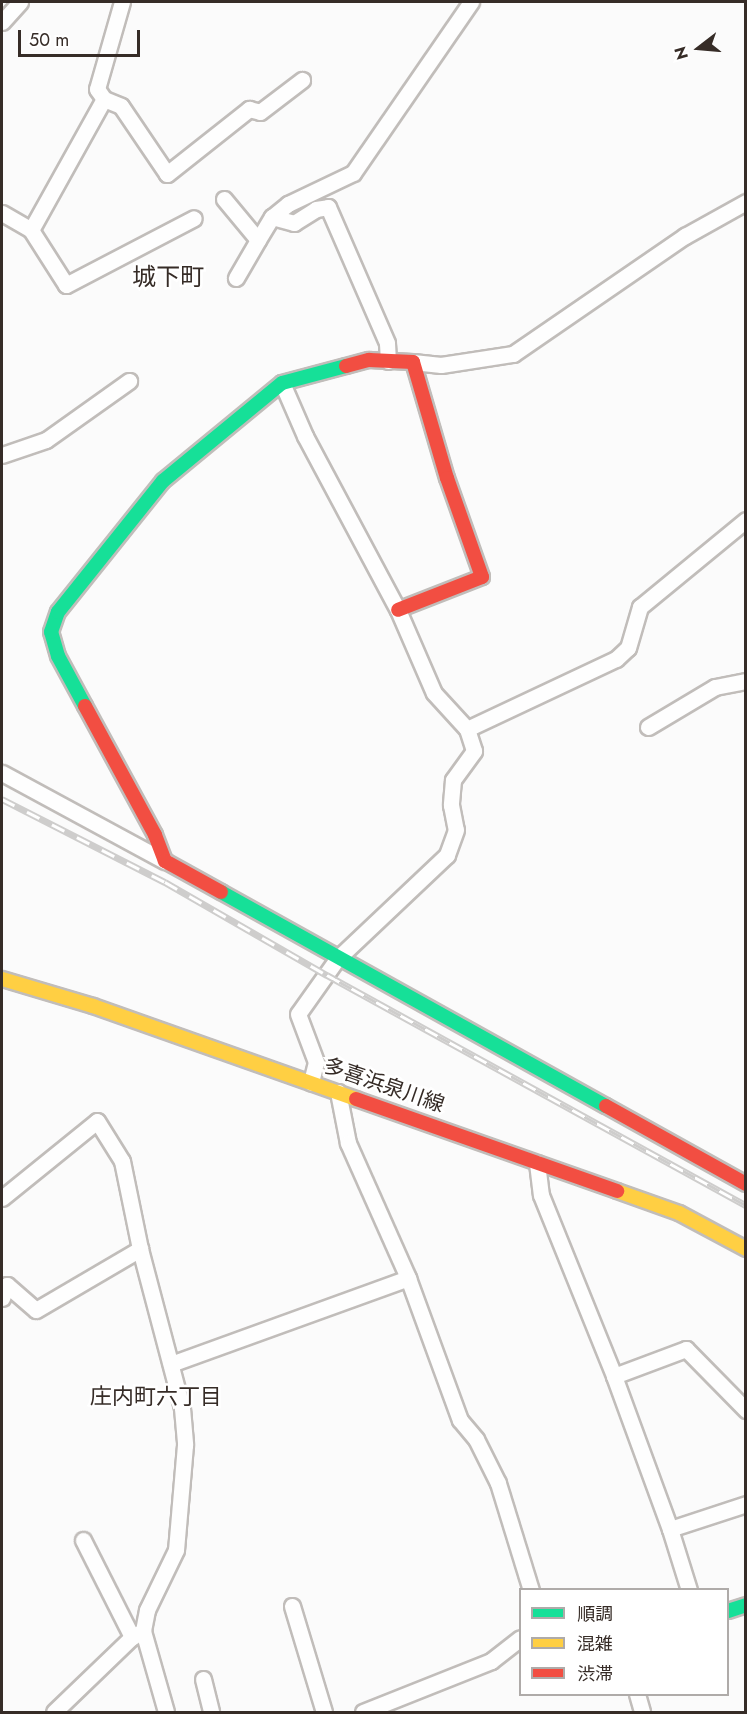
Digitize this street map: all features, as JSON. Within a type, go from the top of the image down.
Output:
[{"type":"street","points":[[2,22],[20,2]]},
{"type":"street","points":[[122,2],[97,89],[104,99],[121,106],[167,174],[249,109],[260,111],[302,80]]},
{"type":"street","points":[[236,278],[272,217],[288,204],[352,173],[471,2]]},
{"type":"street","points":[[31,230],[104,99]]},
{"type":"street","points":[[224,199],[258,240]]},
{"type":"street","points":[[165,861],[155,835],[58,656],[51,632],[58,612],[164,482],[282,383],[369,360],[441,365],[513,354],[685,236],[746,202]]},
{"type":"street","points":[[272,217],[294,223],[316,209],[328,207],[387,343],[388,361]]},
{"type":"street","points":[[2,213],[31,230],[66,285],[194,218]]},
{"type":"street","points":[[398,610],[482,577],[447,478],[413,362]]},
{"type":"street","points":[[2,455],[45,440],[129,381]]},
{"type":"street","points":[[282,383],[305,436],[398,610],[434,693],[467,729],[474,751],[453,780],[451,805],[456,830],[447,855],[337,959],[298,1014],[316,1062],[311,1082]]},
{"type":"street","points":[[467,729],[616,659],[628,648],[640,607],[746,520]]},
{"type":"street","points":[[648,727],[715,687],[746,681]]},
{"type":"street","points":[[2,773],[746,1184]]},
{"type":"street","name":"多喜浜泉川線","points":[[2,978],[93,1006],[679,1213],[746,1249]]},
{"type":"street","points":[[338,1092],[348,1143],[408,1278],[460,1420],[476,1439],[511,1515],[530,1588]]},
{"type":"street","points":[[2,1198],[97,1121],[122,1161],[140,1249],[182,1407],[185,1445],[176,1550],[138,1634],[54,1713]]},
{"type":"street","points":[[537,1163],[541,1195],[614,1376],[670,1530],[688,1588]]},
{"type":"street","points":[[2,1298],[7,1285],[36,1310],[140,1249]]},
{"type":"street","points":[[171,1364],[408,1278]]},
{"type":"street","points":[[614,1376],[686,1349],[746,1410]]},
{"type":"street","points":[[670,1530],[746,1504]]},
{"type":"street","points":[[83,1540],[138,1634],[166,1713]]},
{"type":"street","points":[[729,1611],[746,1605]]},
{"type":"street","points":[[292,1606],[324,1713]]},
{"type":"street","points":[[363,1713],[490,1661],[519,1639]]},
{"type":"street","points":[[203,1679],[211,1713]]},
{"type":"street","points":[[637,1696],[642,1713]]},
{"type":"railway","points":[[2,799],[165,882],[327,975],[746,1205]]},
{"type":"traffic: fast","points":[[85,706],[58,656],[51,632],[58,612],[163,481],[282,383],[346,366]]},
{"type":"traffic: fast","points":[[221,892],[606,1106]]},
{"type":"traffic: fast","points":[[729,1611],[746,1605]]},
{"type":"traffic: slow","points":[[2,979],[93,1006],[356,1099]]},
{"type":"traffic: slow","points":[[617,1191],[679,1213],[746,1249]]},
{"type":"traffic: jam","points":[[346,366],[369,360],[413,362],[447,478],[482,577],[398,610]]},
{"type":"traffic: jam","points":[[85,706],[155,835],[165,861],[221,892]]},
{"type":"traffic: jam","points":[[356,1099],[617,1191]]},
{"type":"traffic: jam","points":[[606,1106],[746,1184]]},
{"type":"district","name":"城下町","points":[[168,277]]},
{"type":"district","name":"庄内町六丁目","points":[[156,1397]]}]
